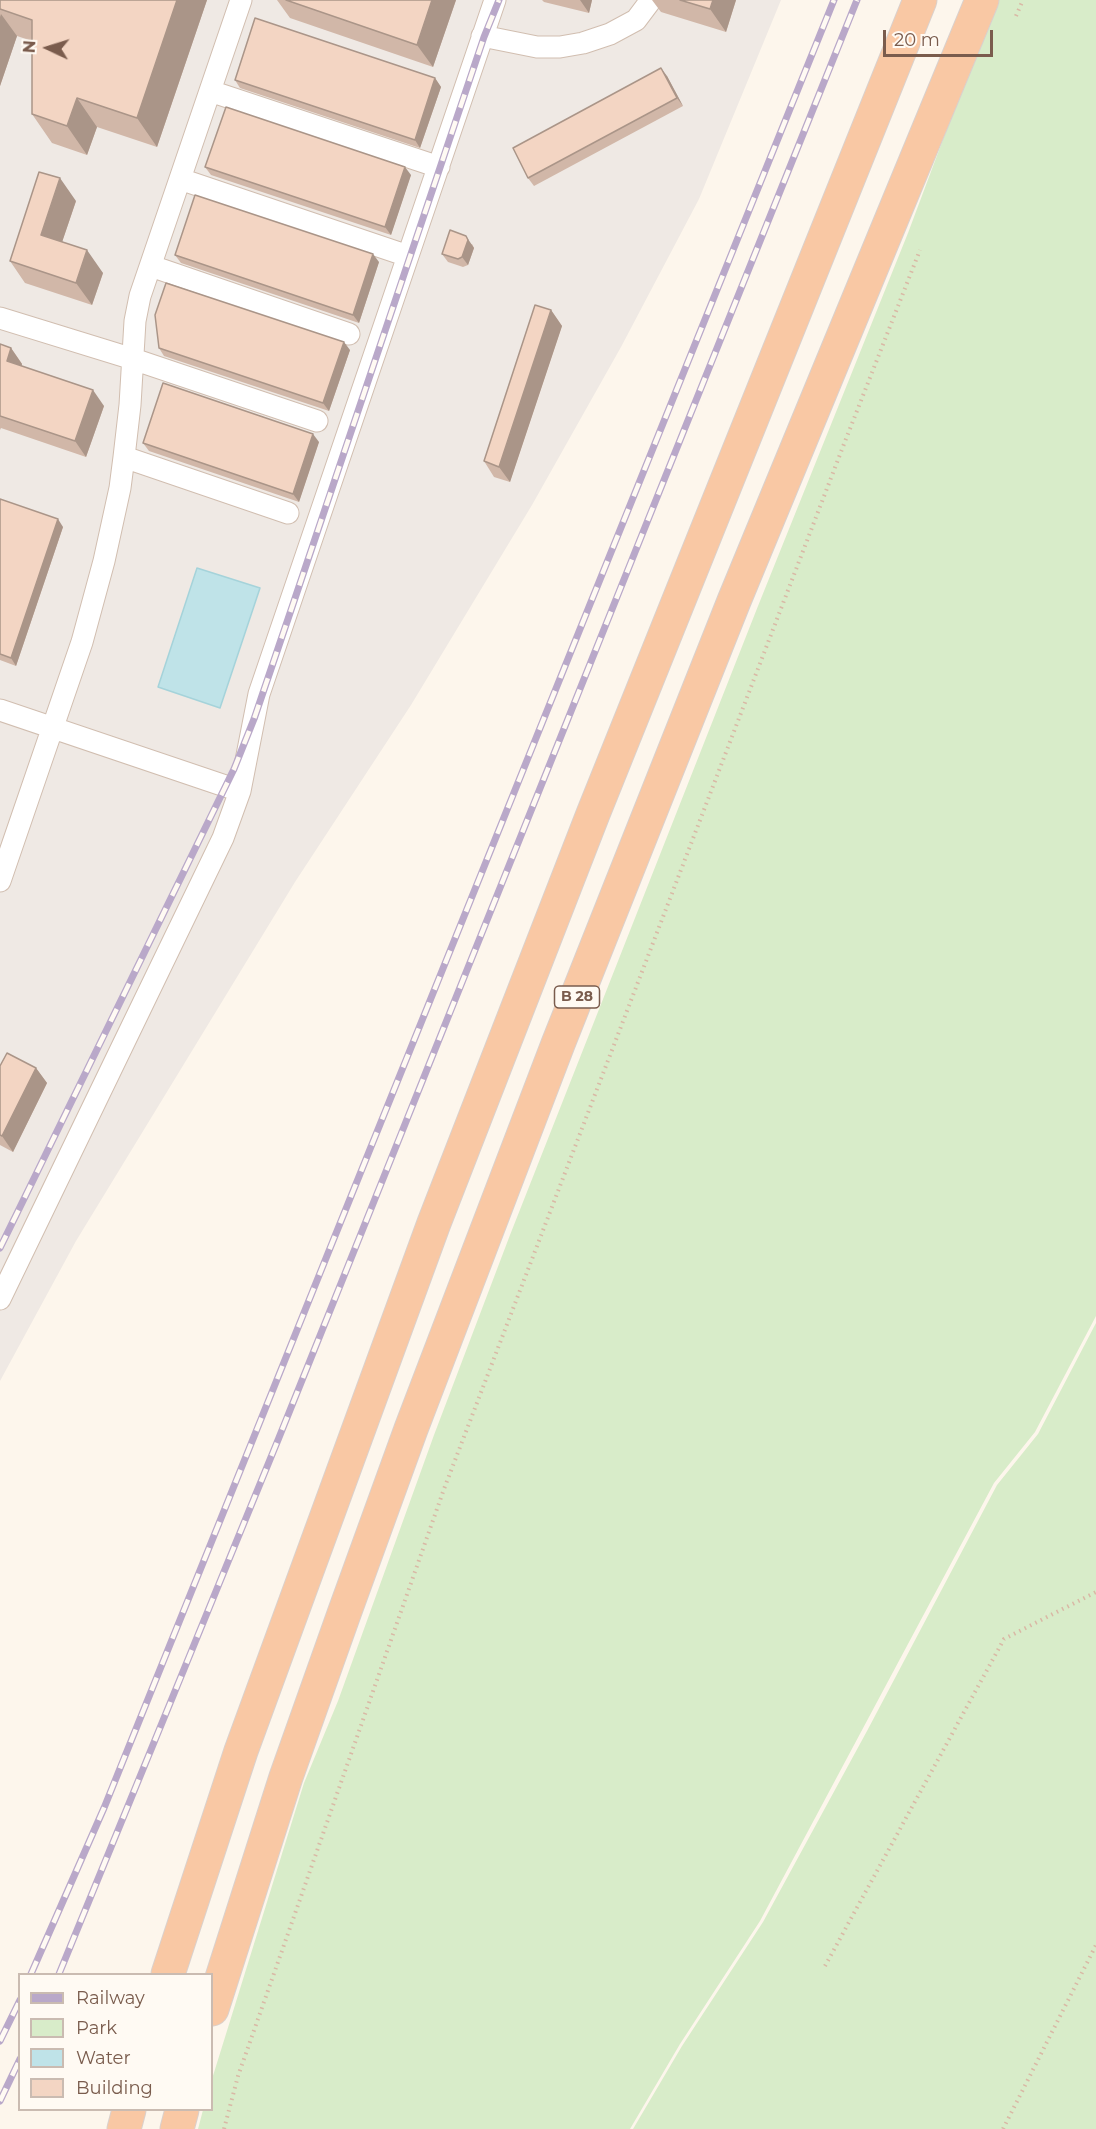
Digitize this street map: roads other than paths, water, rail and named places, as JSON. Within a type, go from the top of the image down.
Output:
[{"type":"highway","points":[[168,1973],[244,1740],[439,1212],[593,814],[920,0]]},
{"type":"highway","name":"B 28","points":[[213,2006],[283,1788],[345,1611],[550,1066],[730,612],[981,0]]},
{"type":"highway","points":[[124,2129],[128,2111]]},
{"type":"highway","points":[[177,2129],[182,2111]]},
{"type":"lane","points":[[0,881],[82,642],[94,599],[111,528],[124,457],[135,321],[150,266],[241,0]]},
{"type":"lane","points":[[0,1299],[223,838],[240,791],[259,694],[495,0]]},
{"type":"lane","points":[[482,36],[537,47],[560,47],[583,43],[610,34],[636,20],[651,0]]},
{"type":"lane","points":[[210,92],[439,168]]},
{"type":"lane","points":[[180,179],[408,256]]},
{"type":"lane","points":[[150,266],[349,334]]},
{"type":"lane","points":[[0,318],[133,359],[317,421]]},
{"type":"lane","points":[[124,457],[288,513]]},
{"type":"lane","points":[[0,710],[240,791]]},
{"type":"water","points":[[197,568],[260,588],[220,708],[158,687]]},
{"type":"railway","points":[[0,1248],[234,769],[254,719],[484,37],[499,0]]},
{"type":"railway","points":[[31,1973],[104,1808],[834,0]]},
{"type":"railway","points":[[59,1973],[278,1440],[857,0]]},
{"type":"railway","points":[[0,2041],[18,2004]]},
{"type":"railway","points":[[0,2101],[18,2063]]}]
